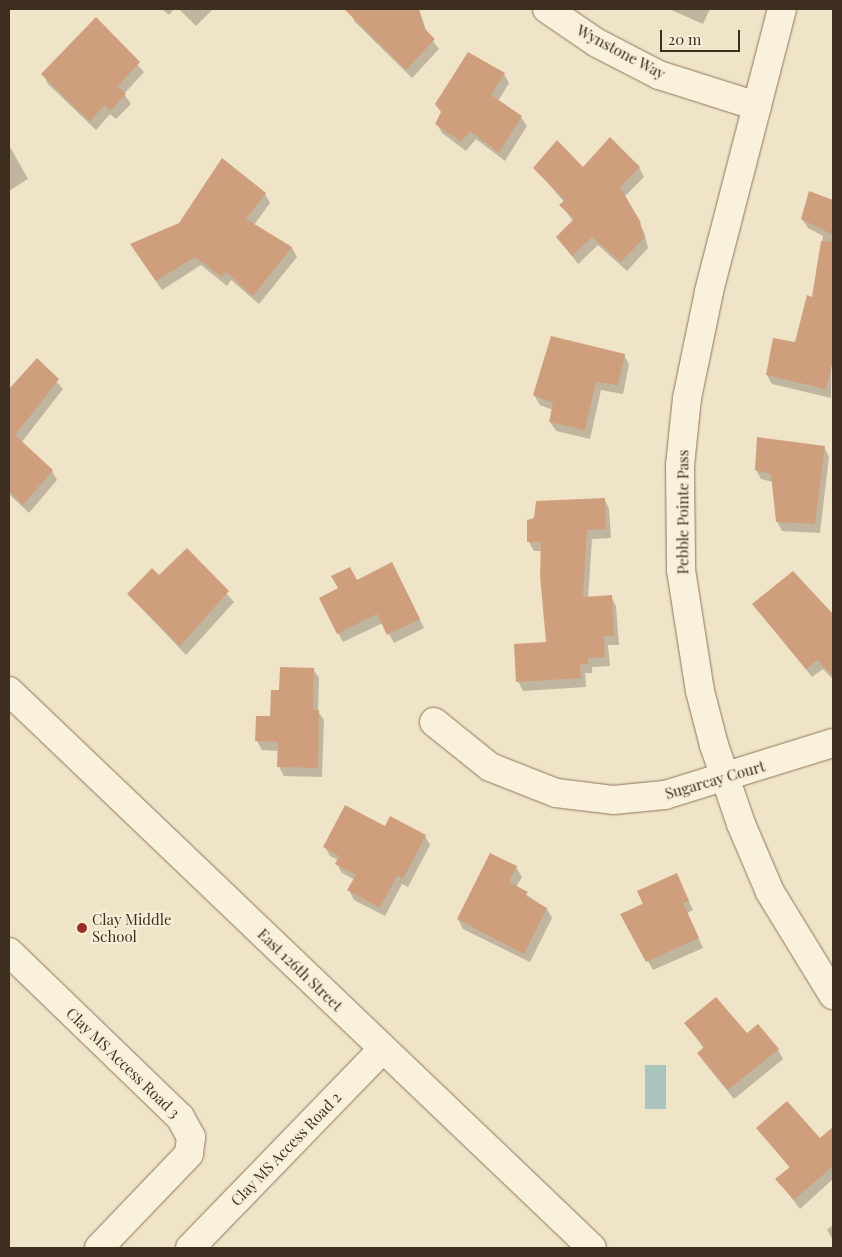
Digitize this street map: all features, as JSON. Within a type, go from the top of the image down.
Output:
[{"type":"street","name":"Wynstone Way","points":[[547,9],[597,43],[659,75],[756,106]]},
{"type":"street","name":"Pebble Pointe Pass","points":[[782,9],[709,292],[687,398],[680,466],[681,570],[690,642],[707,718],[726,779],[770,892],[833,994]]},
{"type":"street","name":"East 126th Street","points":[[9,691],[592,1248]]},
{"type":"street","name":"Sugarcay Court","points":[[434,722],[490,766],[556,793],[613,800],[666,796],[726,779],[833,743]]},
{"type":"street","name":"Clay MS Access Road 3","points":[[9,952],[180,1117],[191,1137],[189,1154],[99,1248]]},
{"type":"street","name":"Clay MS Access Road 2","points":[[190,1248],[383,1049]]},
{"type":"water","points":[[645,1065],[666,1065],[666,1109],[645,1109]]},
{"type":"building","points":[[344,9],[418,9],[425,29],[435,39],[406,70]]},
{"type":"building","points":[[96,17],[140,62],[118,86],[126,94],[110,111],[104,105],[90,122],[41,74]]},
{"type":"building","points":[[468,52],[505,73],[491,95],[522,116],[499,153],[470,131],[461,142],[435,124],[441,112],[435,104]]},
{"type":"building","points":[[610,137],[640,167],[620,187],[640,221],[644,238],[621,262],[592,237],[572,256],[556,237],[574,219],[559,205],[565,200],[533,168],[557,140],[583,167]]},
{"type":"building","points":[[222,158],[266,193],[246,219],[292,247],[253,296],[226,272],[222,277],[195,257],[156,281],[130,244],[179,223]]},
{"type":"building","points":[[809,191],[833,200],[833,235],[801,219]]},
{"type":"building","points":[[821,241],[833,242],[833,361],[826,389],[766,375],[773,338],[795,342],[807,295],[812,297]]},
{"type":"building","points":[[551,336],[625,354],[618,385],[596,382],[585,430],[549,422],[553,403],[533,395]]},
{"type":"building","points":[[37,358],[59,379],[15,435],[53,470],[23,505],[9,491],[9,389]]},
{"type":"building","points":[[757,437],[825,446],[815,524],[776,522],[771,474],[755,470]]},
{"type":"building","points":[[605,498],[606,529],[587,530],[583,597],[612,595],[614,636],[604,636],[605,657],[588,658],[588,664],[580,664],[581,678],[516,682],[514,644],[546,642],[540,576],[541,542],[527,542],[527,520],[534,518],[536,501]]},
{"type":"building","points":[[187,548],[229,591],[180,646],[127,594],[152,568],[159,575]]},
{"type":"building","points":[[392,562],[420,619],[387,635],[377,614],[337,634],[319,598],[338,588],[331,576],[350,567],[357,580]]},
{"type":"building","points":[[793,571],[833,614],[833,676],[817,660],[806,669],[752,604]]},
{"type":"building","points":[[280,667],[314,668],[313,710],[319,710],[318,768],[277,767],[278,742],[255,741],[256,716],[270,716],[271,690],[279,690]]},
{"type":"building","points":[[345,805],[385,826],[390,816],[426,835],[403,879],[397,876],[380,908],[347,890],[356,875],[335,864],[339,856],[323,847]]},
{"type":"building","points":[[490,853],[517,866],[509,882],[528,892],[525,896],[547,908],[524,954],[457,919]]},
{"type":"building","points":[[677,873],[689,901],[683,903],[699,938],[646,962],[620,914],[643,904],[637,891]]},
{"type":"building","points":[[716,997],[747,1033],[758,1024],[779,1049],[728,1090],[697,1053],[704,1047],[684,1023]]},
{"type":"building","points":[[787,1101],[820,1138],[833,1127],[833,1166],[794,1200],[775,1179],[790,1167],[756,1128]]},
{"type":"place","name":"Clay Middle School","points":[[82,928]]}]
